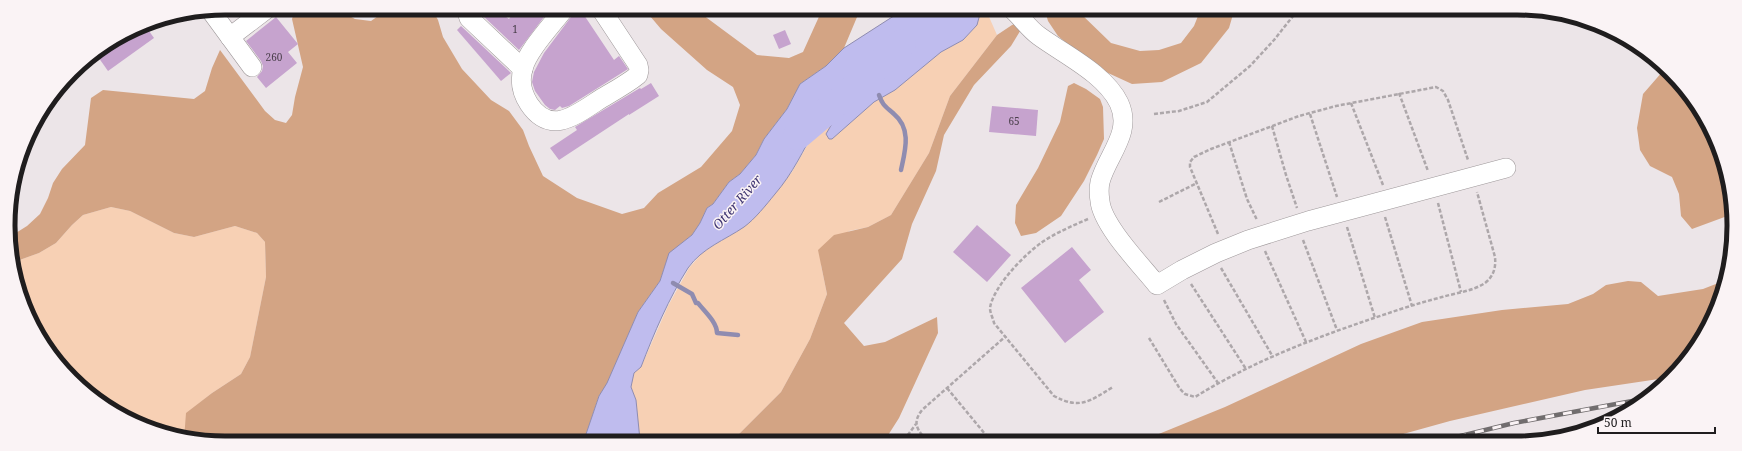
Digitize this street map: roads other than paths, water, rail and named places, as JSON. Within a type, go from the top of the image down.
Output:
[{"type":"street","points":[[214,15],[252,67]]},
{"type":"street","points":[[230,37],[259,15]]},
{"type":"street","points":[[468,15],[469,18],[523,69]]},
{"type":"street","points":[[560,15],[528,57],[523,69],[521,80],[522,92],[534,112],[540,118],[551,121],[558,121],[572,117],[638,75],[640,70],[638,64],[605,15]]},
{"type":"street","points":[[1019,15],[1037,34],[1099,78],[1112,91],[1120,105],[1123,120],[1122,134],[1100,183],[1100,202],[1103,212],[1112,229],[1157,285],[1213,254],[1261,236],[1300,223],[1506,168]]},
{"type":"water","points":[[895,15],[980,15],[977,25],[963,40],[941,52],[895,90],[874,102],[832,139],[829,139],[826,134],[840,110],[856,97],[871,80],[876,71],[869,66],[853,78],[839,92],[827,108],[798,161],[775,194],[744,227],[700,255],[688,268],[674,291],[641,367],[634,373],[631,387],[636,400],[640,436],[585,436],[599,396],[607,383],[638,312],[660,281],[669,253],[692,235],[707,208],[713,204],[729,182],[740,174],[756,155],[764,139],[787,109],[800,84],[826,66],[844,48]]},
{"type":"waterway","name":"Otter River","points":[[797,136],[853,89],[902,43]]},
{"type":"waterway","points":[[879,95],[883,104],[900,120],[903,126],[906,140],[901,170]]},
{"type":"waterway","points":[[673,283],[692,294],[696,303],[698,303],[713,321],[717,333],[738,335]]},
{"type":"railway","points":[[1461,436],[1514,423],[1633,401]]}]
